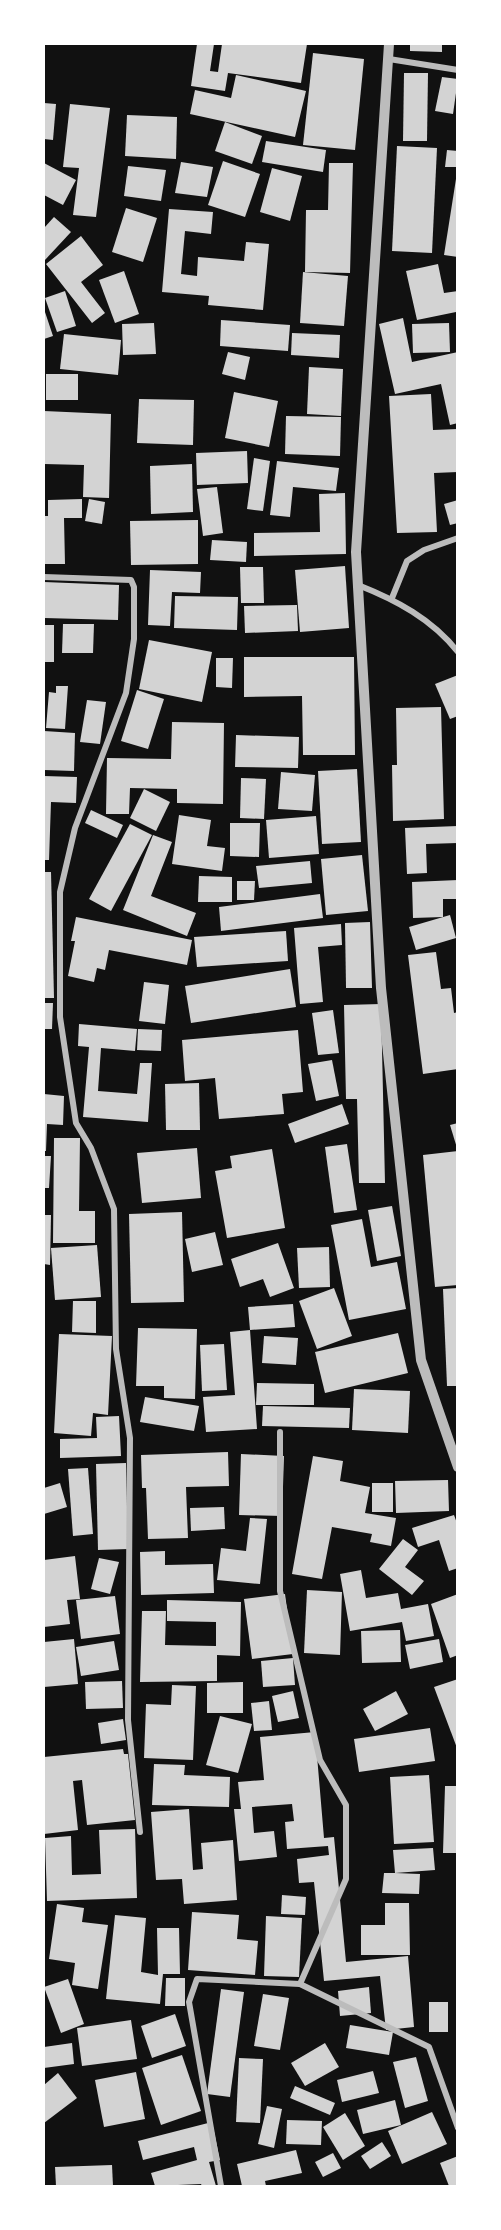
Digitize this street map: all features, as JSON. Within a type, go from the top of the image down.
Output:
[{"type":"street","points":[[389,44],[356,552],[381,988],[420,1348],[458,1467]]},
{"type":"street","points":[[389,59],[458,69]]},
{"type":"street","points":[[392,598],[407,561],[424,550],[458,538]]},
{"type":"street","points":[[44,577],[132,580],[134,587],[134,639],[126,693],[75,828],[60,892],[60,1017],[76,1123],[91,1148],[114,1209],[116,1349],[130,1438],[128,1720],[140,1832]]},
{"type":"street","points":[[358,585],[392,598],[446,637],[458,652]]},
{"type":"street","points":[[280,1432],[280,1592],[320,1760],[346,1805],[346,1879],[300,1984]]},
{"type":"street","points":[[222,2187],[189,2002],[197,1979],[300,1984],[429,2047],[458,2128]]},
{"type":"building","points":[[197,44],[214,44],[210,71],[218,72],[222,44],[307,44],[301,83],[228,73],[225,91],[191,86]]},
{"type":"building","points":[[410,44],[442,44],[442,52],[410,51]]},
{"type":"building","points":[[313,53],[364,59],[355,150],[303,145]]},
{"type":"building","points":[[404,73],[428,73],[427,141],[403,141]]},
{"type":"building","points":[[236,75],[306,91],[295,137],[190,114],[195,90],[231,98]]},
{"type":"building","points":[[442,77],[458,79],[453,114],[435,111]]},
{"type":"building","points":[[44,103],[56,104],[53,140],[44,139]]},
{"type":"building","points":[[70,104],[110,108],[96,217],[73,215],[79,168],[63,167]]},
{"type":"building","points":[[127,115],[177,117],[176,159],[125,156]]},
{"type":"building","points":[[225,122],[262,136],[252,164],[215,151]]},
{"type":"building","points":[[266,141],[326,150],[323,172],[262,162]]},
{"type":"building","points":[[397,146],[437,148],[432,253],[392,251]]},
{"type":"building","points":[[447,150],[458,151],[458,167],[445,167]]},
{"type":"building","points":[[223,161],[260,174],[245,217],[208,205]]},
{"type":"building","points":[[181,162],[213,167],[207,197],[175,193]]},
{"type":"building","points":[[44,163],[76,180],[63,205],[44,195]]},
{"type":"building","points":[[329,163],[353,163],[350,273],[305,272],[306,210],[328,210]]},
{"type":"building","points":[[128,166],[166,170],[161,201],[124,196]]},
{"type":"building","points":[[272,168],[302,176],[290,221],[260,212]]},
{"type":"building","points":[[456,179],[458,179],[458,257],[444,255]]},
{"type":"building","points":[[126,208],[157,218],[143,262],[112,252]]},
{"type":"building","points":[[169,209],[213,212],[211,234],[185,231],[181,274],[197,276],[198,257],[244,261],[246,242],[269,244],[263,310],[208,305],[209,296],[162,292]]},
{"type":"building","points":[[54,217],[71,232],[44,261],[44,228]]},
{"type":"building","points":[[81,236],[103,265],[81,282],[105,313],[92,323],[46,264]]},
{"type":"building","points":[[438,264],[444,293],[458,291],[458,316],[456,312],[417,320],[406,271]]},
{"type":"building","points":[[124,271],[139,314],[115,323],[99,280]]},
{"type":"building","points":[[303,272],[348,276],[344,326],[300,323]]},
{"type":"building","points":[[65,291],[76,326],[57,332],[45,298]]},
{"type":"building","points":[[44,309],[53,336],[44,339]]},
{"type":"building","points":[[403,318],[412,362],[458,352],[458,423],[450,425],[441,384],[395,394],[379,324]]},
{"type":"building","points":[[221,320],[290,325],[288,351],[220,346]]},
{"type":"building","points":[[154,323],[156,354],[123,355],[122,324]]},
{"type":"building","points":[[449,323],[450,352],[413,353],[412,324]]},
{"type":"building","points":[[292,333],[340,335],[339,358],[291,355]]},
{"type":"building","points":[[64,334],[121,340],[118,375],[60,369]]},
{"type":"building","points":[[228,352],[250,357],[245,380],[222,374]]},
{"type":"building","points":[[309,367],[343,369],[341,416],[307,414]]},
{"type":"building","points":[[46,374],[78,374],[78,400],[46,400]]},
{"type":"building","points":[[234,392],[278,401],[269,447],[225,438]]},
{"type":"building","points":[[431,394],[433,430],[458,429],[458,472],[434,473],[437,532],[397,533],[389,396]]},
{"type":"building","points":[[139,399],[194,400],[193,445],[137,443]]},
{"type":"building","points":[[44,411],[111,414],[109,498],[83,497],[84,465],[44,464]]},
{"type":"building","points":[[286,416],[341,417],[340,456],[285,454]]},
{"type":"building","points":[[247,451],[248,483],[197,485],[196,453]]},
{"type":"building","points":[[254,458],[270,461],[263,511],[247,509]]},
{"type":"building","points":[[277,461],[339,468],[336,491],[293,487],[290,517],[270,515]]},
{"type":"building","points":[[192,464],[193,512],[151,514],[150,466]]},
{"type":"building","points":[[217,487],[223,533],[203,536],[197,489]]},
{"type":"building","points":[[345,493],[346,554],[254,556],[254,533],[320,532],[319,494]]},
{"type":"building","points":[[82,499],[82,518],[64,518],[65,564],[44,564],[44,516],[48,516],[48,500]]},
{"type":"building","points":[[89,499],[105,502],[102,524],[85,521]]},
{"type":"building","points":[[458,500],[458,523],[450,525],[444,504]]},
{"type":"building","points":[[198,520],[198,564],[131,565],[130,521]]},
{"type":"building","points":[[212,540],[247,542],[246,562],[210,560]]},
{"type":"building","points":[[345,566],[349,628],[300,632],[295,570]]},
{"type":"building","points":[[240,567],[263,567],[264,603],[241,603]]},
{"type":"building","points":[[150,570],[201,572],[200,593],[172,592],[170,626],[148,625]]},
{"type":"building","points":[[44,582],[119,585],[118,620],[44,618]]},
{"type":"building","points":[[175,596],[238,597],[237,630],[174,628]]},
{"type":"building","points":[[297,605],[298,631],[245,633],[244,606]]},
{"type":"building","points":[[63,624],[94,624],[93,653],[62,653]]},
{"type":"building","points":[[44,625],[54,625],[54,662],[44,662]]},
{"type":"building","points":[[149,640],[212,652],[202,702],[139,689]]},
{"type":"building","points":[[244,657],[354,657],[355,755],[303,755],[302,696],[244,697]]},
{"type":"building","points":[[216,658],[233,658],[232,688],[216,687]]},
{"type":"building","points":[[458,675],[458,716],[450,719],[435,684]]},
{"type":"building","points":[[56,686],[68,686],[65,729],[46,728],[49,692],[56,693]]},
{"type":"building","points":[[137,690],[164,699],[148,749],[121,741]]},
{"type":"building","points":[[87,700],[106,702],[100,744],[80,742]]},
{"type":"building","points":[[441,707],[444,819],[393,821],[392,765],[397,765],[396,708]]},
{"type":"building","points":[[172,722],[224,723],[223,804],[177,803],[177,789],[130,788],[129,814],[106,814],[107,758],[171,759]]},
{"type":"building","points":[[44,731],[75,733],[74,771],[44,770]]},
{"type":"building","points":[[236,735],[299,737],[298,768],[235,767]]},
{"type":"building","points":[[357,769],[361,842],[322,844],[318,771]]},
{"type":"building","points":[[281,772],[315,775],[312,811],[278,809]]},
{"type":"building","points":[[44,776],[77,777],[76,803],[51,802],[49,860],[44,860]]},
{"type":"building","points":[[241,778],[266,779],[264,819],[240,818]]},
{"type":"building","points":[[144,789],[170,802],[156,831],[130,818]]},
{"type":"building","points":[[91,810],[123,825],[117,838],[85,823]]},
{"type":"building","points":[[179,815],[211,820],[207,846],[225,848],[222,871],[172,864]]},
{"type":"building","points":[[316,816],[319,854],[269,858],[266,820]]},
{"type":"building","points":[[230,823],[260,823],[259,857],[230,856]]},
{"type":"building","points":[[130,824],[152,835],[111,911],[89,899]]},
{"type":"building","points":[[458,826],[458,843],[426,844],[427,873],[407,874],[405,828]]},
{"type":"building","points":[[153,835],[172,842],[151,896],[196,913],[187,936],[123,910]]},
{"type":"building","points":[[362,855],[368,911],[326,915],[321,859]]},
{"type":"building","points":[[310,861],[312,883],[259,888],[256,866]]},
{"type":"building","points":[[44,872],[51,872],[54,998],[44,998]]},
{"type":"building","points":[[199,876],[232,877],[232,902],[198,902]]},
{"type":"building","points":[[458,880],[458,899],[443,899],[443,917],[413,918],[412,882]]},
{"type":"building","points":[[237,881],[255,881],[254,900],[237,900]]},
{"type":"building","points":[[320,894],[323,918],[221,931],[219,907]]},
{"type":"building","points":[[450,915],[456,938],[416,950],[409,927]]},
{"type":"building","points":[[76,917],[192,940],[187,965],[109,950],[105,970],[97,968],[94,982],[68,976],[75,941],[71,941]]},
{"type":"building","points":[[370,922],[372,988],[346,988],[345,923]]},
{"type":"building","points":[[341,924],[342,945],[318,947],[323,1002],[300,1004],[294,928]]},
{"type":"building","points":[[286,931],[288,961],[197,967],[194,937]]},
{"type":"building","points":[[436,952],[441,989],[451,988],[454,1013],[458,1012],[458,1069],[423,1074],[408,955]]},
{"type":"building","points":[[290,969],[296,1007],[191,1023],[185,986]]},
{"type":"building","points":[[144,982],[169,985],[165,1024],[139,1021]]},
{"type":"building","points":[[44,1003],[53,1003],[52,1029],[44,1029]]},
{"type":"building","points":[[381,1004],[385,1183],[359,1183],[357,1099],[346,1099],[344,1005]]},
{"type":"building","points":[[333,1010],[339,1053],[318,1055],[312,1013]]},
{"type":"building","points":[[79,1024],[137,1029],[135,1051],[101,1048],[98,1091],[137,1094],[140,1063],[152,1063],[148,1122],[83,1117],[89,1047],[78,1046]]},
{"type":"building","points":[[138,1029],[162,1030],[161,1051],[137,1050]]},
{"type":"building","points":[[298,1030],[303,1092],[282,1094],[284,1114],[219,1119],[215,1078],[185,1081],[182,1040]]},
{"type":"building","points":[[332,1060],[339,1096],[316,1101],[308,1064]]},
{"type":"building","points":[[199,1083],[200,1130],[166,1130],[165,1084]]},
{"type":"building","points":[[44,1094],[64,1096],[63,1125],[47,1124],[46,1151],[44,1151]]},
{"type":"building","points":[[342,1104],[349,1124],[295,1143],[288,1124]]},
{"type":"building","points":[[458,1123],[458,1147],[457,1148],[450,1125]]},
{"type":"building","points":[[54,1138],[80,1138],[79,1211],[95,1211],[95,1243],[53,1243]]},
{"type":"building","points":[[347,1144],[357,1210],[334,1213],[325,1147]]},
{"type":"building","points":[[197,1148],[201,1198],[142,1203],[137,1153]]},
{"type":"building","points":[[272,1149],[285,1228],[227,1238],[215,1171],[232,1168],[230,1156]]},
{"type":"building","points":[[458,1151],[458,1285],[435,1287],[423,1155]]},
{"type":"building","points":[[44,1156],[51,1156],[49,1188],[44,1188]]},
{"type":"building","points":[[392,1206],[401,1256],[377,1261],[368,1210]]},
{"type":"building","points":[[182,1212],[184,1302],[131,1303],[129,1214]]},
{"type":"building","points":[[44,1215],[51,1215],[50,1265],[44,1264]]},
{"type":"building","points":[[362,1219],[371,1267],[397,1262],[406,1309],[349,1320],[331,1225]]},
{"type":"building","points":[[215,1232],[223,1265],[192,1272],[185,1239]]},
{"type":"building","points":[[278,1243],[294,1288],[270,1297],[263,1279],[240,1287],[231,1259]]},
{"type":"building","points":[[97,1245],[101,1297],[55,1300],[51,1248]]},
{"type":"building","points":[[329,1247],[330,1287],[299,1288],[297,1248]]},
{"type":"building","points":[[334,1288],[352,1336],[317,1349],[299,1301]]},
{"type":"building","points":[[458,1288],[458,1386],[447,1386],[443,1289]]},
{"type":"building","points":[[73,1301],[96,1301],[96,1333],[72,1332]]},
{"type":"building","points":[[293,1304],[295,1327],[250,1330],[248,1307]]},
{"type":"building","points":[[138,1328],[197,1329],[195,1399],[164,1398],[164,1386],[136,1386]]},
{"type":"building","points":[[250,1330],[257,1429],[206,1432],[203,1397],[235,1395],[230,1332]]},
{"type":"building","points":[[398,1333],[408,1373],[325,1393],[315,1352]]},
{"type":"building","points":[[59,1334],[112,1336],[108,1415],[93,1413],[91,1436],[54,1433]]},
{"type":"building","points":[[264,1336],[298,1338],[296,1365],[262,1363]]},
{"type":"building","points":[[224,1344],[227,1390],[202,1391],[200,1345]]},
{"type":"building","points":[[257,1383],[314,1384],[314,1405],[256,1405]]},
{"type":"building","points":[[354,1389],[410,1391],[408,1433],[352,1430]]},
{"type":"building","points":[[145,1397],[199,1406],[194,1431],[140,1422]]},
{"type":"building","points":[[263,1406],[350,1408],[349,1428],[262,1426]]},
{"type":"building","points":[[119,1416],[121,1456],[60,1458],[60,1439],[97,1438],[96,1417]]},
{"type":"building","points":[[228,1452],[229,1486],[186,1487],[188,1538],[148,1539],[146,1488],[142,1488],[141,1455]]},
{"type":"building","points":[[241,1454],[284,1456],[282,1516],[239,1515]]},
{"type":"building","points":[[313,1456],[343,1461],[340,1481],[370,1487],[365,1513],[396,1518],[391,1546],[370,1542],[372,1534],[332,1527],[322,1579],[292,1574]]},
{"type":"building","points":[[126,1463],[128,1549],[98,1550],[96,1464]]},
{"type":"building","points":[[88,1468],[93,1534],[73,1536],[68,1469]]},
{"type":"building","points":[[448,1480],[449,1511],[396,1513],[395,1481]]},
{"type":"building","points":[[60,1483],[67,1507],[44,1514],[44,1488]]},
{"type":"building","points":[[372,1483],[393,1483],[393,1512],[372,1512]]},
{"type":"building","points":[[224,1507],[225,1529],[191,1531],[190,1508]]},
{"type":"building","points":[[454,1515],[458,1526],[458,1568],[449,1571],[439,1540],[418,1547],[412,1528]]},
{"type":"building","points":[[250,1518],[267,1519],[260,1584],[217,1580],[221,1548],[246,1551]]},
{"type":"building","points":[[403,1539],[418,1550],[405,1567],[424,1581],[412,1595],[379,1569]]},
{"type":"building","points":[[165,1551],[165,1565],[213,1564],[214,1593],[141,1595],[140,1552]]},
{"type":"building","points":[[75,1556],[80,1599],[67,1600],[70,1624],[44,1627],[44,1560]]},
{"type":"building","points":[[99,1558],[119,1562],[110,1594],[91,1589]]},
{"type":"building","points":[[361,1570],[366,1598],[398,1593],[401,1609],[428,1604],[434,1636],[406,1641],[402,1622],[350,1631],[340,1574]]},
{"type":"building","points":[[307,1590],[342,1592],[340,1655],[304,1653]]},
{"type":"building","points":[[285,1594],[293,1654],[252,1659],[244,1599]]},
{"type":"building","points":[[458,1594],[458,1655],[450,1658],[431,1604]]},
{"type":"building","points":[[115,1596],[120,1634],[81,1639],[76,1600]]},
{"type":"building","points":[[167,1600],[241,1602],[240,1656],[217,1655],[217,1681],[140,1682],[142,1611],[166,1611],[165,1645],[216,1646],[216,1622],[167,1621]]},
{"type":"building","points":[[400,1630],[401,1662],[362,1663],[361,1631]]},
{"type":"building","points":[[74,1639],[78,1684],[44,1687],[44,1642]]},
{"type":"building","points":[[439,1639],[443,1662],[410,1669],[405,1645]]},
{"type":"building","points":[[114,1641],[119,1670],[81,1676],[76,1647]]},
{"type":"building","points":[[293,1658],[295,1685],[263,1687],[261,1661]]},
{"type":"building","points":[[458,1679],[458,1748],[457,1748],[434,1687]]},
{"type":"building","points":[[122,1681],[123,1708],[86,1709],[85,1682]]},
{"type":"building","points":[[243,1682],[243,1713],[207,1713],[207,1683]]},
{"type":"building","points":[[172,1685],[196,1686],[193,1760],[144,1758],[146,1704],[171,1705]]},
{"type":"building","points":[[293,1691],[299,1718],[278,1722],[272,1696]]},
{"type":"building","points":[[396,1691],[408,1714],[375,1731],[363,1709]]},
{"type":"building","points":[[269,1701],[272,1730],[254,1731],[251,1703]]},
{"type":"building","points":[[220,1716],[252,1724],[238,1773],[206,1765]]},
{"type":"building","points":[[123,1719],[126,1740],[101,1744],[98,1723]]},
{"type":"building","points":[[430,1728],[435,1761],[359,1772],[354,1739]]},
{"type":"building","points":[[315,1732],[324,1838],[334,1837],[346,1962],[408,1956],[414,2027],[386,2030],[380,1976],[324,1981],[314,1882],[299,1883],[297,1859],[329,1855],[328,1846],[287,1849],[285,1822],[294,1821],[292,1804],[252,1807],[254,1833],[274,1831],[277,1857],[239,1861],[234,1809],[241,1809],[238,1782],[264,1780],[260,1737]]},
{"type":"building","points":[[123,1749],[124,1754],[128,1754],[135,1820],[87,1825],[82,1780],[73,1781],[78,1830],[44,1834],[44,1757]]},
{"type":"building","points":[[154,1764],[185,1765],[184,1775],[230,1777],[229,1807],[152,1805]]},
{"type":"building","points":[[429,1775],[434,1842],[394,1844],[390,1777]]},
{"type":"building","points":[[445,1786],[458,1786],[458,1853],[443,1853]]},
{"type":"building","points":[[189,1809],[193,1870],[203,1869],[201,1843],[233,1840],[237,1900],[184,1904],[182,1879],[156,1880],[151,1812]]},
{"type":"building","points":[[135,1829],[137,1898],[47,1901],[45,1838],[71,1836],[72,1875],[101,1874],[99,1830]]},
{"type":"building","points":[[433,1848],[435,1870],[395,1873],[393,1850]]},
{"type":"building","points":[[384,1873],[420,1874],[419,1894],[382,1893]]},
{"type":"building","points":[[282,1895],[306,1897],[305,1915],[281,1914]]},
{"type":"building","points":[[385,1903],[409,1903],[410,1955],[361,1955],[361,1925],[385,1925]]},
{"type":"building","points":[[57,1904],[84,1908],[82,1922],[108,1925],[98,1989],[72,1985],[75,1963],[49,1959]]},
{"type":"building","points":[[192,1912],[239,1915],[237,1939],[258,1941],[255,1975],[188,1970]]},
{"type":"building","points":[[115,1915],[146,1918],[141,1972],[158,1975],[157,1928],[179,1928],[180,1974],[163,1974],[160,2004],[106,1999]]},
{"type":"building","points":[[266,1916],[302,1918],[299,1977],[264,1976]]},
{"type":"building","points":[[166,1978],[185,1978],[185,2006],[165,2006]]},
{"type":"building","points":[[68,1979],[84,2024],[61,2033],[44,1987]]},
{"type":"building","points":[[369,1987],[371,2013],[340,2016],[338,1991]]},
{"type":"building","points":[[221,1989],[244,1992],[230,2097],[207,2094]]},
{"type":"building","points":[[263,1994],[289,1998],[280,2050],[254,2046]]},
{"type":"building","points":[[429,2002],[448,2002],[448,2032],[429,2032]]},
{"type":"building","points":[[175,2014],[186,2046],[152,2058],[141,2026]]},
{"type":"building","points":[[131,2020],[137,2059],[82,2066],[77,2028]]},
{"type":"building","points":[[350,2025],[393,2032],[389,2055],[346,2048]]},
{"type":"building","points":[[72,2043],[74,2064],[44,2068],[44,2047]]},
{"type":"building","points":[[325,2043],[339,2067],[305,2086],[291,2063]]},
{"type":"building","points":[[182,2055],[201,2111],[161,2125],[142,2068]]},
{"type":"building","points":[[416,2057],[428,2101],[405,2108],[393,2062]]},
{"type":"building","points":[[239,2058],[263,2059],[260,2123],[236,2122]]},
{"type":"building","points":[[373,2071],[379,2093],[342,2102],[337,2080]]},
{"type":"building","points":[[136,2072],[145,2119],[104,2127],[95,2080]]},
{"type":"building","points":[[58,2073],[77,2098],[44,2123],[44,2085]]},
{"type":"building","points":[[295,2086],[335,2103],[330,2115],[290,2098]]},
{"type":"building","points":[[395,2100],[401,2125],[363,2134],[357,2110]]},
{"type":"building","points":[[267,2106],[282,2109],[274,2148],[258,2144]]},
{"type":"building","points":[[432,2112],[447,2144],[402,2164],[388,2131]]},
{"type":"building","points":[[345,2113],[365,2146],[343,2160],[323,2127]]},
{"type":"building","points":[[287,2120],[322,2121],[321,2145],[286,2144]]},
{"type":"building","points":[[212,2122],[220,2160],[209,2162],[216,2186],[202,2186],[201,2184],[155,2186],[151,2173],[197,2160],[194,2147],[143,2160],[138,2141]]},
{"type":"building","points":[[382,2142],[391,2156],[370,2169],[361,2156]]},
{"type":"building","points":[[296,2150],[302,2173],[265,2181],[266,2186],[242,2186],[237,2164]]},
{"type":"building","points":[[333,2153],[341,2168],[323,2177],[315,2162]]},
{"type":"building","points":[[458,2156],[458,2186],[449,2186],[440,2163]]},
{"type":"building","points":[[112,2165],[113,2186],[56,2186],[55,2167]]}]
